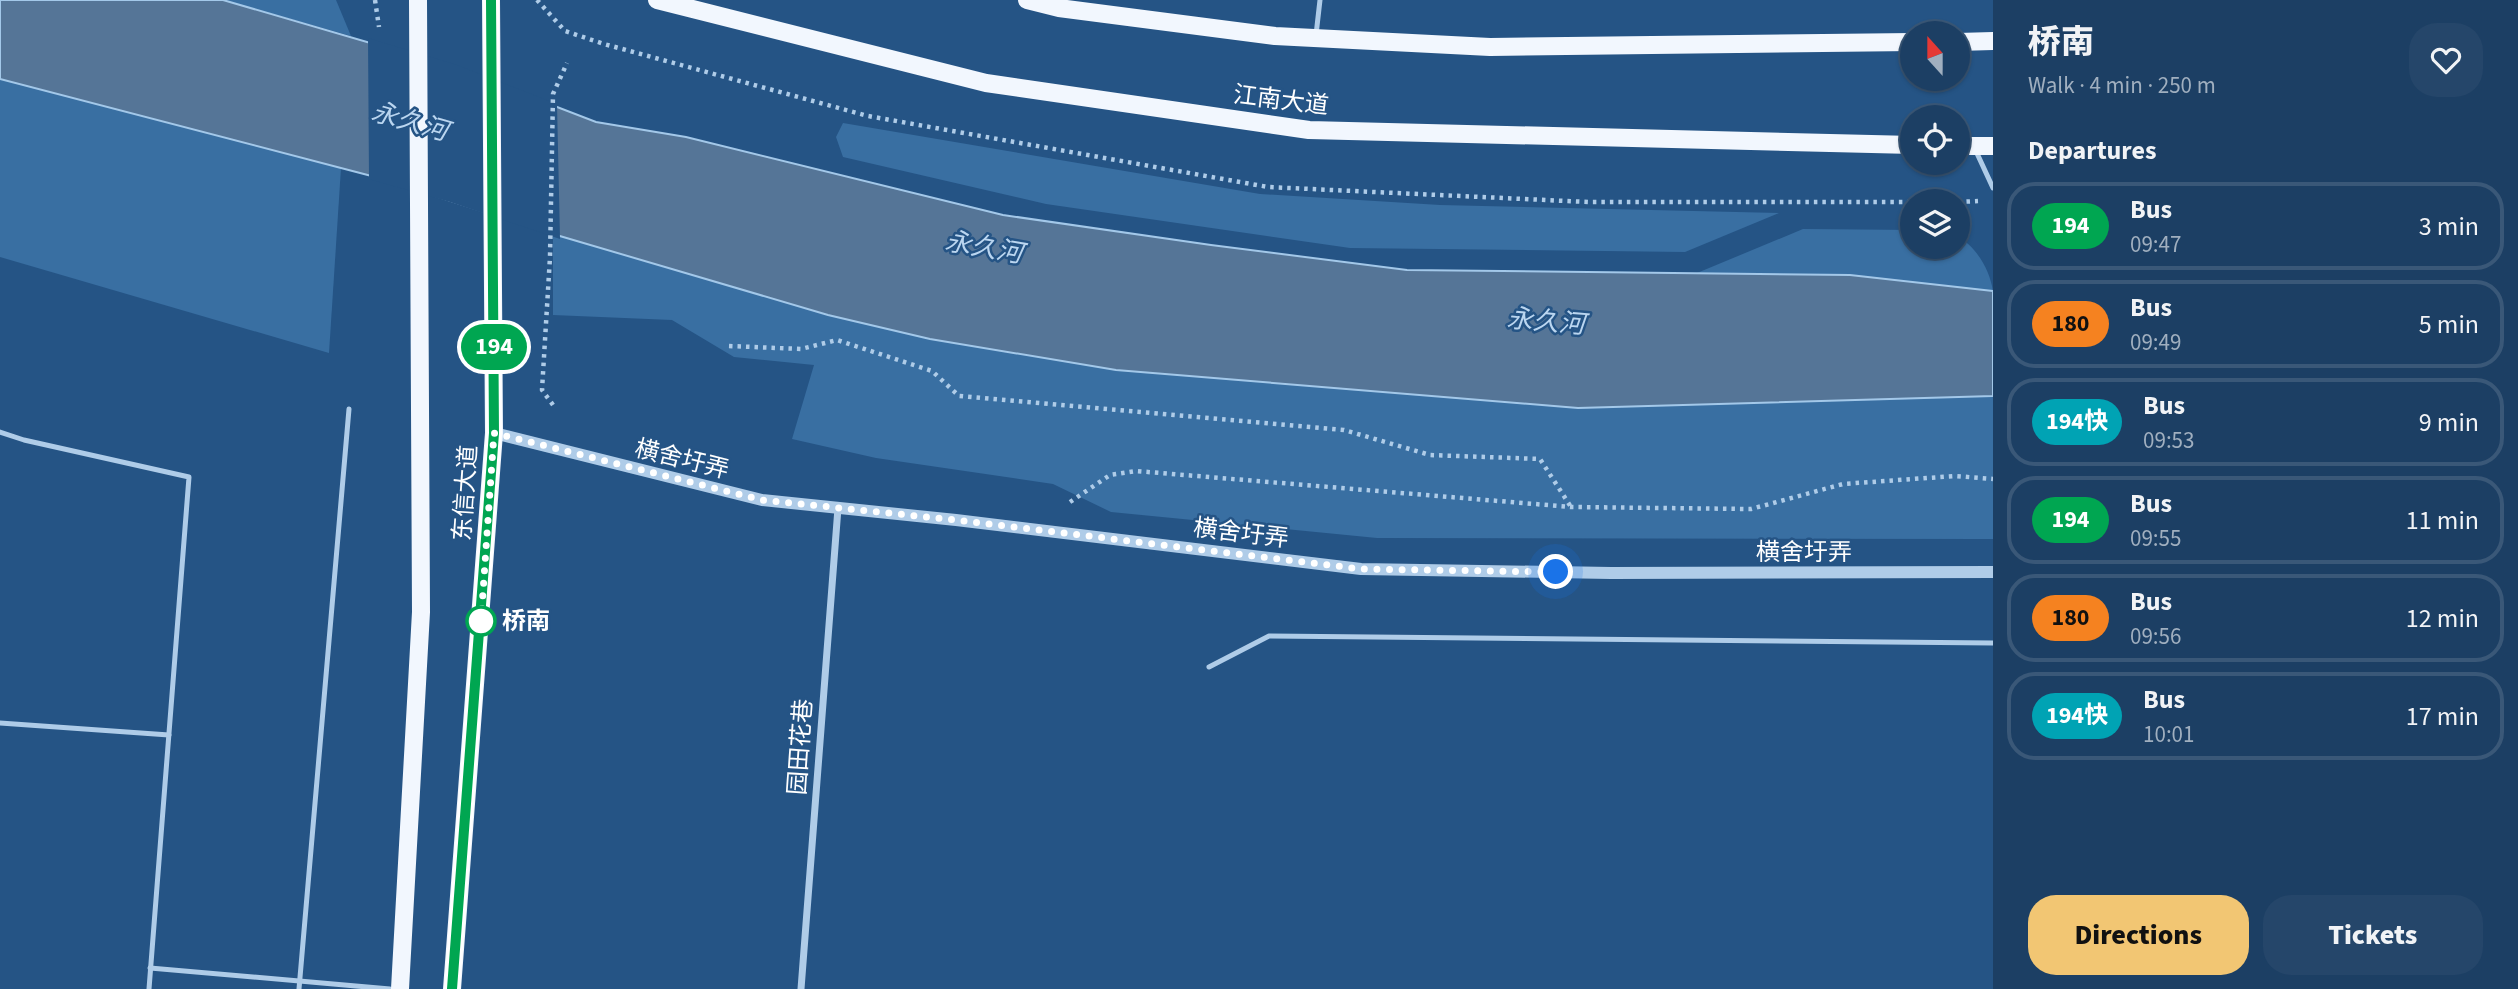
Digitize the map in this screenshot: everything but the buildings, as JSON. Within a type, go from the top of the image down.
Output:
[{"type":"main road","name":"东信大道","points":[[400,989],[421,612],[418,0]]},
{"type":"main road","name":"东信大道","points":[[452,989],[494,433],[491,0]]},
{"type":"main road","name":"江南大道","points":[[657,0],[986,83],[1309,130],[1900,145]]},
{"type":"main road","points":[[1027,0],[1059,8],[1275,36],[1490,47],[1900,42]]},
{"type":"main road","points":[[1970,42],[1993,41]]},
{"type":"main road","points":[[1970,146],[1993,146]]},
{"type":"street","name":"横舍圩弄","points":[[494,433],[762,500],[1361,569],[1611,573],[1993,572]]},
{"type":"street","name":"园田花巷","points":[[802,989],[838,508]]},
{"type":"lane","points":[[1315,38],[1320,0]]},
{"type":"lane","points":[[1970,152],[1993,188]]},
{"type":"lane","points":[[299,989],[349,409]]},
{"type":"lane","points":[[0,432],[24,440],[189,477],[149,989]]},
{"type":"lane","points":[[1209,667],[1269,636],[1993,643]]},
{"type":"lane","points":[[0,723],[169,735]]},
{"type":"lane","points":[[150,968],[390,989]]},
{"type":"path","points":[[375,0],[379,27]]},
{"type":"path","points":[[537,0],[565,31],[869,116],[1268,187],[1588,202],[1900,202]]},
{"type":"path","points":[[554,405],[542,390],[550,257],[553,94],[567,63]]},
{"type":"path","points":[[729,346],[801,349],[837,340],[932,371],[959,396],[1344,430],[1430,455],[1540,459],[1572,507]]},
{"type":"path","points":[[1070,502],[1110,475],[1136,471],[1572,507],[1751,509],[1843,484],[1955,476],[1993,479]]},
{"type":"shaded area","points":[[223,0],[336,0],[351,36]]},
{"type":"shaded area","points":[[0,79],[341,168],[329,353],[0,257]]},
{"type":"shaded area","points":[[843,123],[1260,194],[1440,205],[1779,213],[1685,252],[1350,248],[1046,204],[843,157],[836,137]]},
{"type":"shaded area","points":[[1803,229],[1900,230],[1900,259],[1970,259],[1970,246],[1982,260],[1993,291],[1850,275],[1697,273]]},
{"type":"shaded area","points":[[553,234],[828,315],[930,339],[1116,370],[1578,408],[1993,396],[1993,539],[1377,538],[1111,512],[1053,484],[876,458],[792,439],[814,365],[734,357],[672,320],[553,315]]},
{"type":"water","name":"永久河","points":[[0,0],[223,0],[456,68],[596,122],[686,137],[1003,215],[1407,270],[1850,275],[1993,291],[1993,396],[1578,408],[1116,370],[930,339],[828,315],[553,234],[383,179],[0,79]]},
{"type":"pier","points":[[368,38],[457,65],[557,104],[560,239],[450,202],[369,179]]},
{"type":"bus line","name":"194","points":[[452,989],[494,433],[491,0]]},
{"type":"place","name":"桥南","points":[[481,621]]},
{"type":"route","points":[[481,621],[494,433],[762,500],[956,520],[1361,569],[1556,572]]}]
